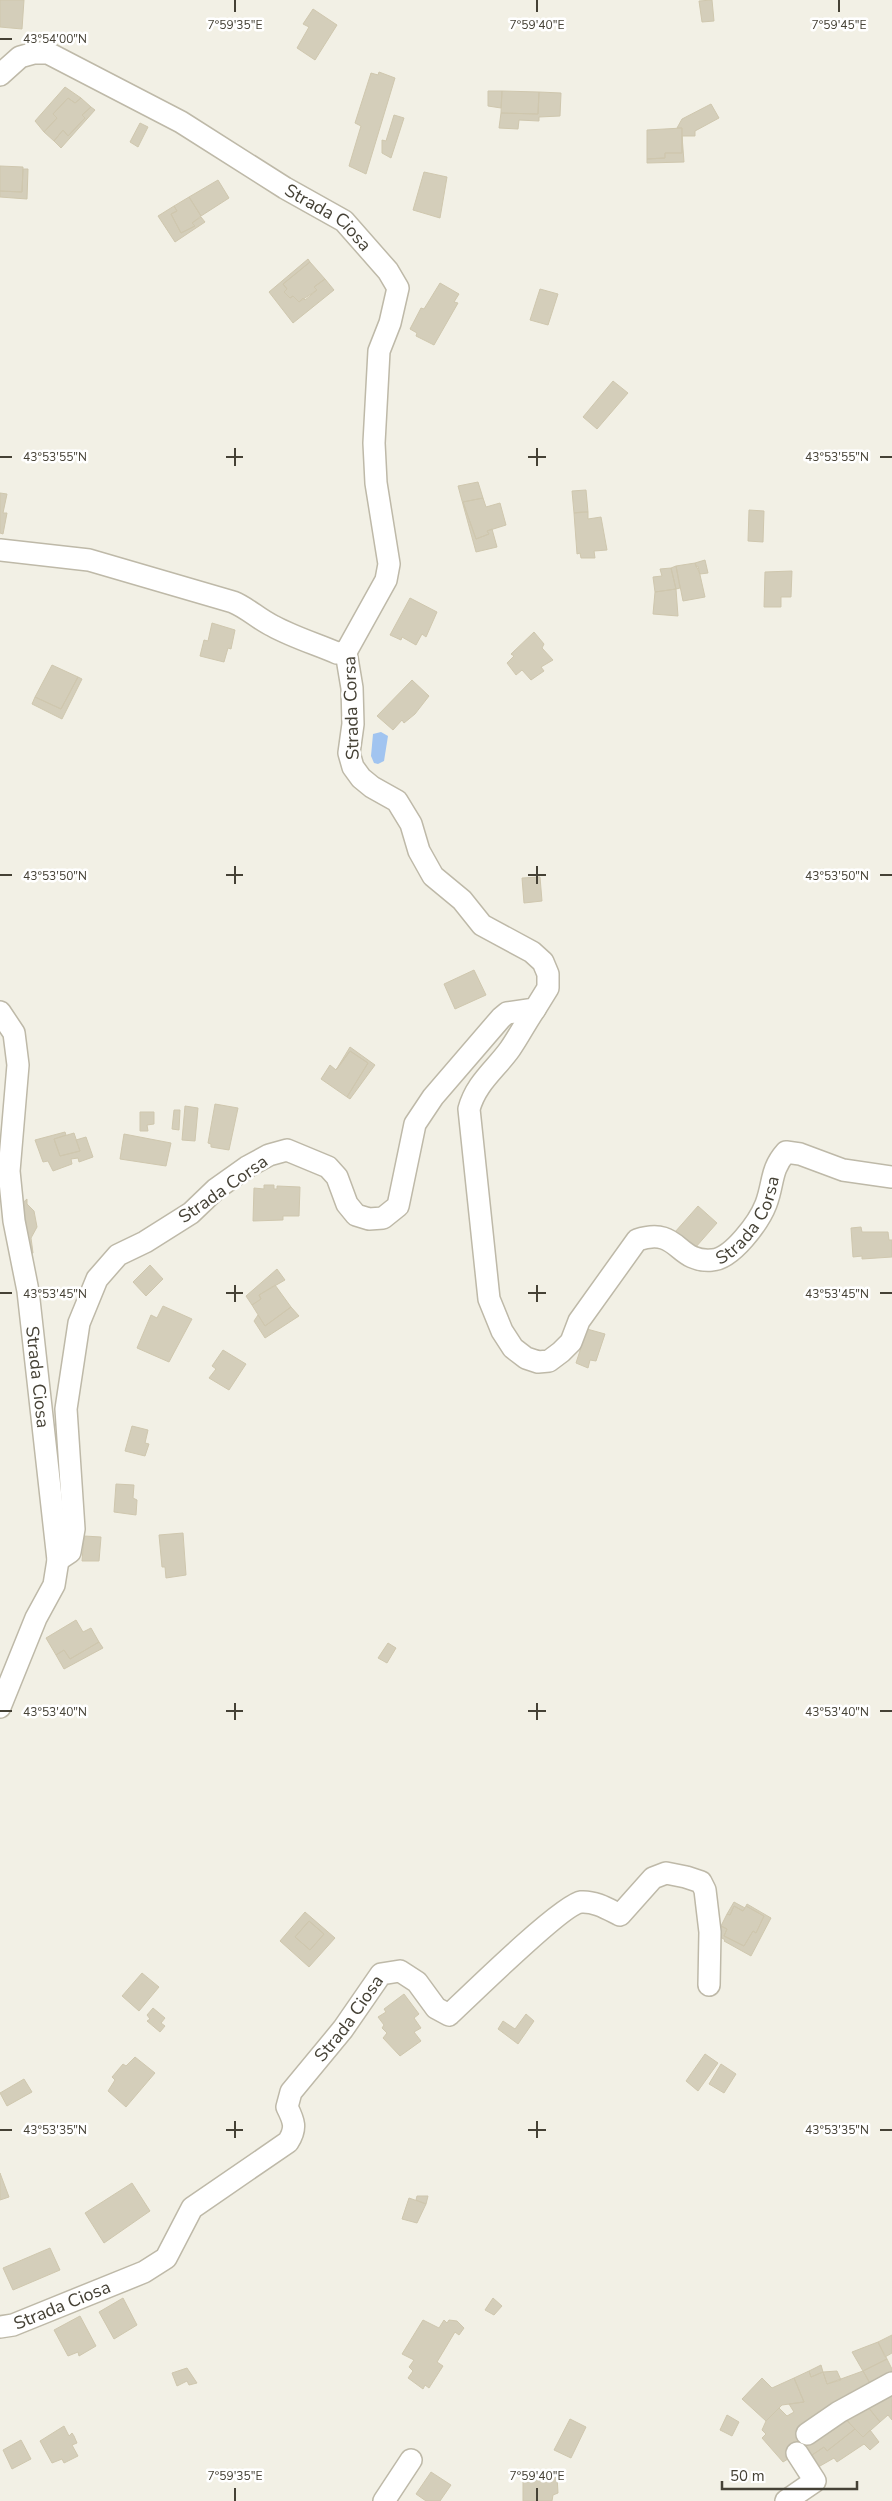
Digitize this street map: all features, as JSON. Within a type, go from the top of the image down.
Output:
[{"type":"street","name":"Strada Ciosa","points":[[0,75],[20,57],[34,53],[48,53],[181,122],[285,188],[344,221],[388,271],[398,288],[390,323],[379,351],[374,443],[376,483],[389,564]]},
{"type":"street","points":[[0,550],[89,560],[233,602],[247,608],[258,618],[284,632],[337,653],[346,652]]},
{"type":"street","name":"Strada Corsa","points":[[389,564],[386,580],[346,652],[352,688],[353,724],[349,753],[353,768],[372,787],[397,801],[411,824],[419,851],[433,876],[462,900],[482,925],[532,952],[542,962],[548,974],[548,988],[510,1049],[476,1088],[468,1109],[489,1298],[502,1331],[513,1348],[526,1358],[538,1362],[549,1362],[571,1342],[579,1321],[637,1240],[650,1236],[664,1236],[698,1261],[718,1260],[733,1250],[753,1228],[766,1205],[776,1163],[786,1152],[800,1154],[843,1170],[892,1178]]},
{"type":"street","name":"Strada Corsa","points":[[58,1560],[70,1552],[74,1529],[66,1409],[80,1323],[97,1279],[118,1255],[145,1242],[190,1213],[216,1189],[247,1167],[269,1155],[287,1150],[328,1167],[337,1177],[347,1204],[356,1214],[369,1219],[383,1218],[398,1206],[415,1124],[433,1097],[501,1018],[507,1013],[535,1009]]},
{"type":"street","name":"Strada Ciosa","points":[[0,1012],[14,1033],[18,1065],[9,1171],[14,1221],[28,1291],[58,1560],[54,1584],[36,1618],[0,1707]]},
{"type":"street","name":"Strada Ciosa","points":[[0,2327],[13,2325],[144,2272],[166,2258],[192,2208],[288,2142],[294,2133],[295,2122],[287,2108],[291,2092],[343,2030],[381,1974],[400,1971],[417,1982],[436,2008],[449,2015],[522,1946],[568,1908],[578,1902],[588,1902],[598,1904],[620,1915],[653,1878],[666,1873],[686,1876],[701,1882],[705,1890],[710,1932],[709,1985]]},
{"type":"street","points":[[808,2434],[840,2412],[892,2383]]},
{"type":"street","points":[[786,2501],[815,2481],[797,2453]]},
{"type":"street","points":[[384,2501],[412,2460]]},
{"type":"water","points":[[381,732],[388,736],[384,761],[378,764],[374,763],[371,756],[373,734]]},
{"type":"building","points":[[0,0],[24,0],[22,29],[0,27]]},
{"type":"building","points":[[712,0],[714,21],[702,22],[699,1]]},
{"type":"building","points":[[313,9],[337,25],[315,60],[297,48],[309,27],[303,24]]},
{"type":"building","points":[[379,72],[395,78],[366,174],[349,166],[361,126],[355,123],[371,73],[378,75]]},
{"type":"building","points":[[65,87],[81,98],[75,103],[68,98],[53,114],[57,118],[44,132],[35,121]]},
{"type":"building","points":[[488,91],[502,91],[501,108],[488,106]]},
{"type":"building","points":[[502,91],[539,92],[538,114],[501,113]]},
{"type":"building","points":[[539,92],[561,93],[560,116],[539,117],[539,121],[519,120],[518,129],[499,128],[501,113],[538,114]]},
{"type":"building","points":[[68,98],[75,103],[81,98],[91,107],[82,115],[85,118],[68,136],[63,130],[54,141],[44,132],[57,118],[53,114]]},
{"type":"building","points":[[711,104],[719,118],[695,131],[695,136],[682,136],[682,128],[677,128],[682,119]]},
{"type":"building","points":[[91,107],[95,110],[61,148],[54,141],[63,130],[68,136],[85,118],[82,115]]},
{"type":"building","points":[[394,115],[404,118],[391,158],[382,153],[382,140],[386,141]]},
{"type":"building","points":[[140,123],[148,127],[138,147],[130,142]]},
{"type":"building","points":[[682,128],[682,153],[665,153],[665,158],[647,159],[647,130]]},
{"type":"building","points":[[682,136],[684,162],[647,163],[647,159],[665,158],[665,153],[682,153]]},
{"type":"building","points":[[0,166],[23,167],[22,192],[0,191]]},
{"type":"building","points":[[23,169],[28,169],[27,199],[0,197],[0,191],[22,192]]},
{"type":"building","points":[[424,172],[447,177],[440,218],[413,210]]},
{"type":"building","points":[[218,180],[229,198],[201,216],[189,197]]},
{"type":"building","points":[[189,197],[201,216],[192,223],[195,226],[181,233],[171,214],[177,211],[174,206]]},
{"type":"building","points":[[174,206],[177,211],[171,214],[181,233],[195,226],[192,223],[201,217],[205,222],[175,242],[158,216]]},
{"type":"building","points":[[308,259],[310,262],[283,284],[287,289],[284,292],[290,298],[293,296],[299,302],[303,298],[305,300],[317,290],[314,287],[325,279],[334,290],[293,323],[269,292]]},
{"type":"building","points":[[310,262],[325,279],[314,287],[317,290],[299,302],[293,296],[290,298],[284,292],[287,289],[283,284]]},
{"type":"building","points":[[440,283],[459,294],[454,302],[458,303],[434,345],[416,336],[417,333],[410,329],[421,308],[424,309]]},
{"type":"building","points":[[540,289],[558,294],[548,325],[530,320]]},
{"type":"building","points":[[613,381],[628,393],[597,429],[583,417]]},
{"type":"building","points":[[478,482],[483,498],[463,502],[476,539],[489,534],[487,531],[492,529],[497,547],[476,552],[458,486]]},
{"type":"building","points":[[586,490],[588,512],[574,513],[572,491]]},
{"type":"building","points":[[0,493],[7,494],[3,513],[7,513],[3,534],[0,533]]},
{"type":"building","points":[[483,498],[486,507],[500,503],[506,525],[487,531],[489,534],[476,539],[463,502]]},
{"type":"building","points":[[749,510],[764,511],[763,542],[748,541]]},
{"type":"building","points":[[588,512],[588,519],[601,517],[607,550],[594,551],[595,558],[581,558],[580,553],[577,554],[574,513]]},
{"type":"building","points":[[705,560],[708,573],[700,574],[695,563]]},
{"type":"building","points":[[695,563],[696,567],[698,566],[705,597],[683,601],[676,566]]},
{"type":"building","points":[[676,566],[680,588],[676,589],[671,568]]},
{"type":"building","points":[[671,568],[676,589],[655,592],[653,577],[662,576],[660,569]]},
{"type":"building","points":[[792,571],[791,597],[781,597],[781,607],[764,607],[765,572]]},
{"type":"building","points":[[676,589],[678,616],[653,614],[655,592]]},
{"type":"building","points":[[410,598],[437,612],[426,637],[422,634],[416,645],[402,637],[401,640],[390,635]]},
{"type":"building","points":[[212,623],[235,630],[231,649],[228,648],[224,662],[200,656],[204,640],[208,641]]},
{"type":"building","points":[[534,632],[544,644],[542,648],[553,660],[541,667],[544,671],[531,680],[522,670],[516,675],[507,663],[514,656],[511,654]]},
{"type":"building","points":[[52,665],[78,677],[61,709],[35,697]]},
{"type":"building","points":[[78,677],[82,679],[62,719],[32,704],[35,697],[61,709]]},
{"type":"building","points":[[412,680],[429,696],[415,714],[404,723],[402,720],[393,730],[377,716]]},
{"type":"building","points":[[540,877],[542,901],[524,903],[522,878]]},
{"type":"building","points":[[474,970],[486,995],[455,1009],[444,984]]},
{"type":"building","points":[[350,1047],[375,1065],[350,1099],[347,1097],[368,1063],[350,1051],[336,1070]]},
{"type":"building","points":[[350,1051],[368,1063],[347,1097],[321,1079],[330,1065],[336,1070]]},
{"type":"building","points":[[215,1104],[238,1108],[229,1150],[211,1147],[211,1144],[208,1143]]},
{"type":"building","points":[[185,1106],[198,1108],[195,1141],[182,1140]]},
{"type":"building","points":[[174,1110],[180,1110],[179,1130],[172,1129]]},
{"type":"building","points":[[140,1112],[154,1112],[154,1124],[147,1125],[148,1131],[140,1131]]},
{"type":"building","points":[[65,1132],[66,1135],[54,1139],[60,1156],[80,1151],[76,1140],[86,1137],[93,1157],[79,1162],[78,1158],[71,1159],[72,1164],[53,1171],[48,1161],[43,1162],[35,1140]]},
{"type":"building","points":[[74,1133],[80,1151],[60,1156],[54,1139]]},
{"type":"building","points":[[124,1134],[171,1143],[166,1166],[120,1159]]},
{"type":"building","points":[[264,1185],[274,1185],[274,1189],[277,1189],[277,1186],[300,1187],[299,1216],[283,1216],[283,1220],[253,1221],[254,1188],[264,1189]]},
{"type":"building","points":[[27,1199],[27,1204],[34,1211],[37,1227],[31,1238],[33,1253],[27,1255],[19,1206]]},
{"type":"building","points":[[698,1206],[717,1223],[695,1248],[675,1232]]},
{"type":"building","points":[[861,1227],[862,1232],[888,1232],[889,1240],[892,1240],[892,1257],[862,1259],[862,1256],[853,1257],[851,1228]]},
{"type":"building","points":[[150,1265],[163,1279],[146,1296],[133,1282]]},
{"type":"building","points":[[277,1269],[285,1280],[259,1295],[261,1299],[252,1305],[246,1296]]},
{"type":"building","points":[[275,1285],[291,1307],[265,1326],[252,1305],[261,1299],[259,1295]]},
{"type":"building","points":[[163,1306],[192,1319],[169,1362],[137,1348],[151,1315],[157,1318]]},
{"type":"building","points":[[291,1307],[299,1316],[265,1338],[254,1321],[258,1315],[265,1326]]},
{"type":"building","points":[[587,1329],[605,1334],[596,1361],[590,1360],[588,1368],[576,1363]]},
{"type":"building","points":[[223,1350],[246,1364],[229,1390],[209,1378],[216,1369],[212,1366]]},
{"type":"building","points":[[132,1426],[148,1430],[145,1443],[149,1444],[145,1456],[125,1451]]},
{"type":"building","points":[[116,1484],[134,1485],[133,1498],[137,1500],[136,1515],[114,1512]]},
{"type":"building","points":[[183,1533],[186,1575],[166,1578],[165,1567],[162,1567],[159,1535]]},
{"type":"building","points":[[84,1536],[101,1537],[99,1561],[82,1561]]},
{"type":"building","points":[[76,1620],[83,1632],[91,1628],[99,1642],[70,1659],[64,1650],[56,1655],[46,1638]]},
{"type":"building","points":[[99,1642],[103,1648],[64,1669],[56,1655],[64,1650],[70,1659]]},
{"type":"building","points":[[388,1643],[396,1648],[387,1663],[378,1658]]},
{"type":"building","points":[[734,1902],[745,1908],[743,1911],[734,1906],[730,1915],[727,1914]]},
{"type":"building","points":[[747,1904],[771,1918],[751,1956],[724,1941],[716,1934],[721,1926],[727,1929],[724,1936],[744,1946],[753,1931],[756,1933],[764,1916],[746,1906]]},
{"type":"building","points":[[734,1906],[743,1911],[746,1906],[764,1916],[756,1933],[753,1931],[744,1946],[724,1936],[727,1929],[721,1926],[727,1914],[730,1915]]},
{"type":"building","points":[[305,1912],[335,1938],[309,1967],[280,1941]],"holes":[[[309,1921],[324,1934],[310,1950],[295,1937]]]},
{"type":"building","points":[[309,1921],[324,1934],[310,1950],[295,1937]]},
{"type":"building","points":[[142,1973],[159,1987],[139,2011],[122,1996]]},
{"type":"building","points":[[404,1994],[419,2014],[414,2018],[421,2028],[414,2032],[421,2041],[400,2056],[383,2038],[387,2033],[382,2028],[384,2025],[378,2017],[386,2012],[384,2009]]},
{"type":"building","points":[[153,2008],[165,2018],[161,2023],[165,2026],[160,2032],[147,2021],[150,2019],[147,2015]]},
{"type":"building","points":[[526,2014],[534,2021],[518,2044],[498,2029],[503,2021],[515,2029]]},
{"type":"building","points":[[705,2054],[718,2063],[698,2091],[686,2081]]},
{"type":"building","points":[[135,2057],[155,2073],[126,2107],[108,2091],[115,2080],[112,2077],[123,2064],[126,2066]]},
{"type":"building","points":[[721,2064],[736,2074],[724,2093],[709,2084]]},
{"type":"building","points":[[24,2079],[32,2092],[7,2106],[0,2093]]},
{"type":"building","points":[[0,2173],[9,2197],[0,2200]]},
{"type":"building","points":[[132,2183],[150,2211],[104,2243],[85,2213]]},
{"type":"building","points":[[417,2196],[428,2196],[426,2204],[416,2200]]},
{"type":"building","points":[[409,2198],[426,2204],[417,2223],[402,2219]]},
{"type":"building","points":[[50,2248],[60,2270],[13,2290],[3,2268]]},
{"type":"building","points":[[123,2298],[137,2325],[114,2339],[99,2312]]},
{"type":"building","points":[[493,2298],[502,2306],[494,2315],[485,2310]]},
{"type":"building","points":[[80,2316],[96,2346],[79,2356],[78,2352],[68,2356],[54,2330]]},
{"type":"building","points":[[423,2320],[439,2328],[444,2320],[447,2323],[449,2320],[457,2321],[464,2328],[459,2335],[455,2332],[437,2362],[443,2366],[429,2388],[425,2385],[423,2389],[408,2378],[413,2371],[409,2367],[414,2360],[402,2354]]},
{"type":"building","points":[[892,2335],[892,2353],[885,2357],[878,2342]]},
{"type":"building","points":[[878,2342],[887,2359],[863,2371],[852,2352]]},
{"type":"building","points":[[887,2359],[892,2369],[892,2380],[875,2392],[863,2371]]},
{"type":"building","points":[[821,2365],[823,2372],[811,2377],[809,2371]]},
{"type":"building","points":[[187,2368],[197,2383],[189,2385],[187,2381],[177,2386],[172,2373]]},
{"type":"building","points":[[809,2371],[811,2377],[823,2372],[827,2384],[863,2371],[875,2392],[811,2437],[801,2451],[783,2462],[762,2438],[766,2434],[762,2430],[766,2421],[779,2408],[787,2416],[794,2412],[789,2404],[804,2402],[794,2378]]},
{"type":"building","points":[[837,2371],[841,2380],[827,2384],[823,2372]]},
{"type":"building","points":[[762,2378],[772,2388],[794,2378],[804,2402],[782,2405],[766,2421],[742,2399]]},
{"type":"building","points":[[892,2386],[892,2420],[888,2415],[880,2422],[864,2402]]},
{"type":"building","points":[[864,2402],[880,2422],[863,2437],[847,2421]]},
{"type":"building","points":[[842,2414],[855,2429],[827,2451],[824,2447],[806,2459],[801,2451],[811,2437]]},
{"type":"building","points":[[727,2415],[739,2422],[732,2436],[720,2430]]},
{"type":"building","points":[[570,2419],[586,2427],[571,2458],[554,2450]]},
{"type":"building","points":[[64,2426],[69,2436],[72,2433],[74,2436],[77,2443],[72,2445],[78,2456],[64,2463],[62,2459],[52,2463],[40,2441]]},
{"type":"building","points":[[855,2429],[863,2437],[870,2430],[879,2442],[870,2450],[864,2444],[837,2462],[834,2458],[813,2470],[806,2459],[824,2447],[827,2451]]},
{"type":"building","points":[[21,2440],[31,2459],[12,2469],[3,2450]]},
{"type":"building","points":[[431,2472],[451,2485],[440,2501],[426,2501],[416,2494]]},
{"type":"building","points":[[523,2476],[557,2476],[558,2493],[553,2495],[552,2501],[523,2501]]}]
